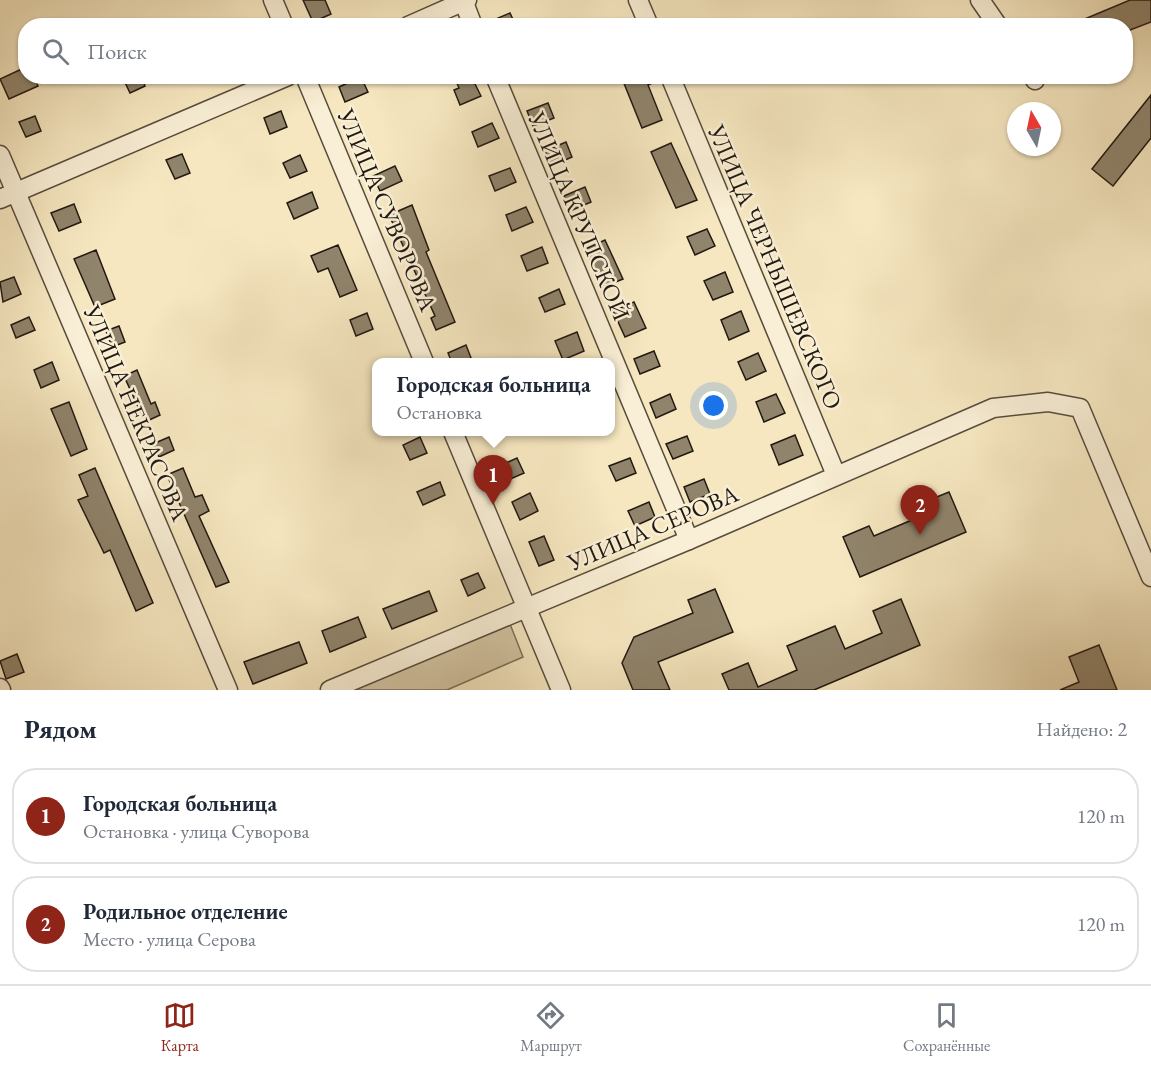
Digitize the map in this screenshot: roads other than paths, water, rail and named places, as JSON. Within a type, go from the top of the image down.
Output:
[{"type":"street","points":[[273,0],[281,18]]},
{"type":"street","points":[[638,0],[645,18]]},
{"type":"street","points":[[980,0],[992,18]]},
{"type":"street","points":[[426,18],[464,1],[470,18]]},
{"type":"street","points":[[8,195],[269,84]]},
{"type":"street","name":"УЛИЦА СУВОРОВА","points":[[308,84],[422,358]]},
{"type":"street","name":"УЛИЦА КРУПСКОЙ","points":[[498,84],[613,358]]},
{"type":"street","name":"УЛИЦА ЧЕРНЫШЕВСКОГО","points":[[673,84],[836,475]]},
{"type":"street","name":"УЛИЦА НЕКРАСОВА","points":[[0,155],[8,195],[228,690]]},
{"type":"street","name":"УЛИЦА КРУПСКОЙ","points":[[615,363],[689,540]]},
{"type":"street","name":"УЛИЦА СЕРОВА","points":[[330,690],[689,540],[993,408],[1048,402],[1080,408],[1151,577]]},
{"type":"street","points":[[455,436],[561,690]]},
{"type":"place","name":"Городская больница","points":[[493,505]]},
{"type":"place","name":"Родильное отделение","points":[[920,535]]}]
